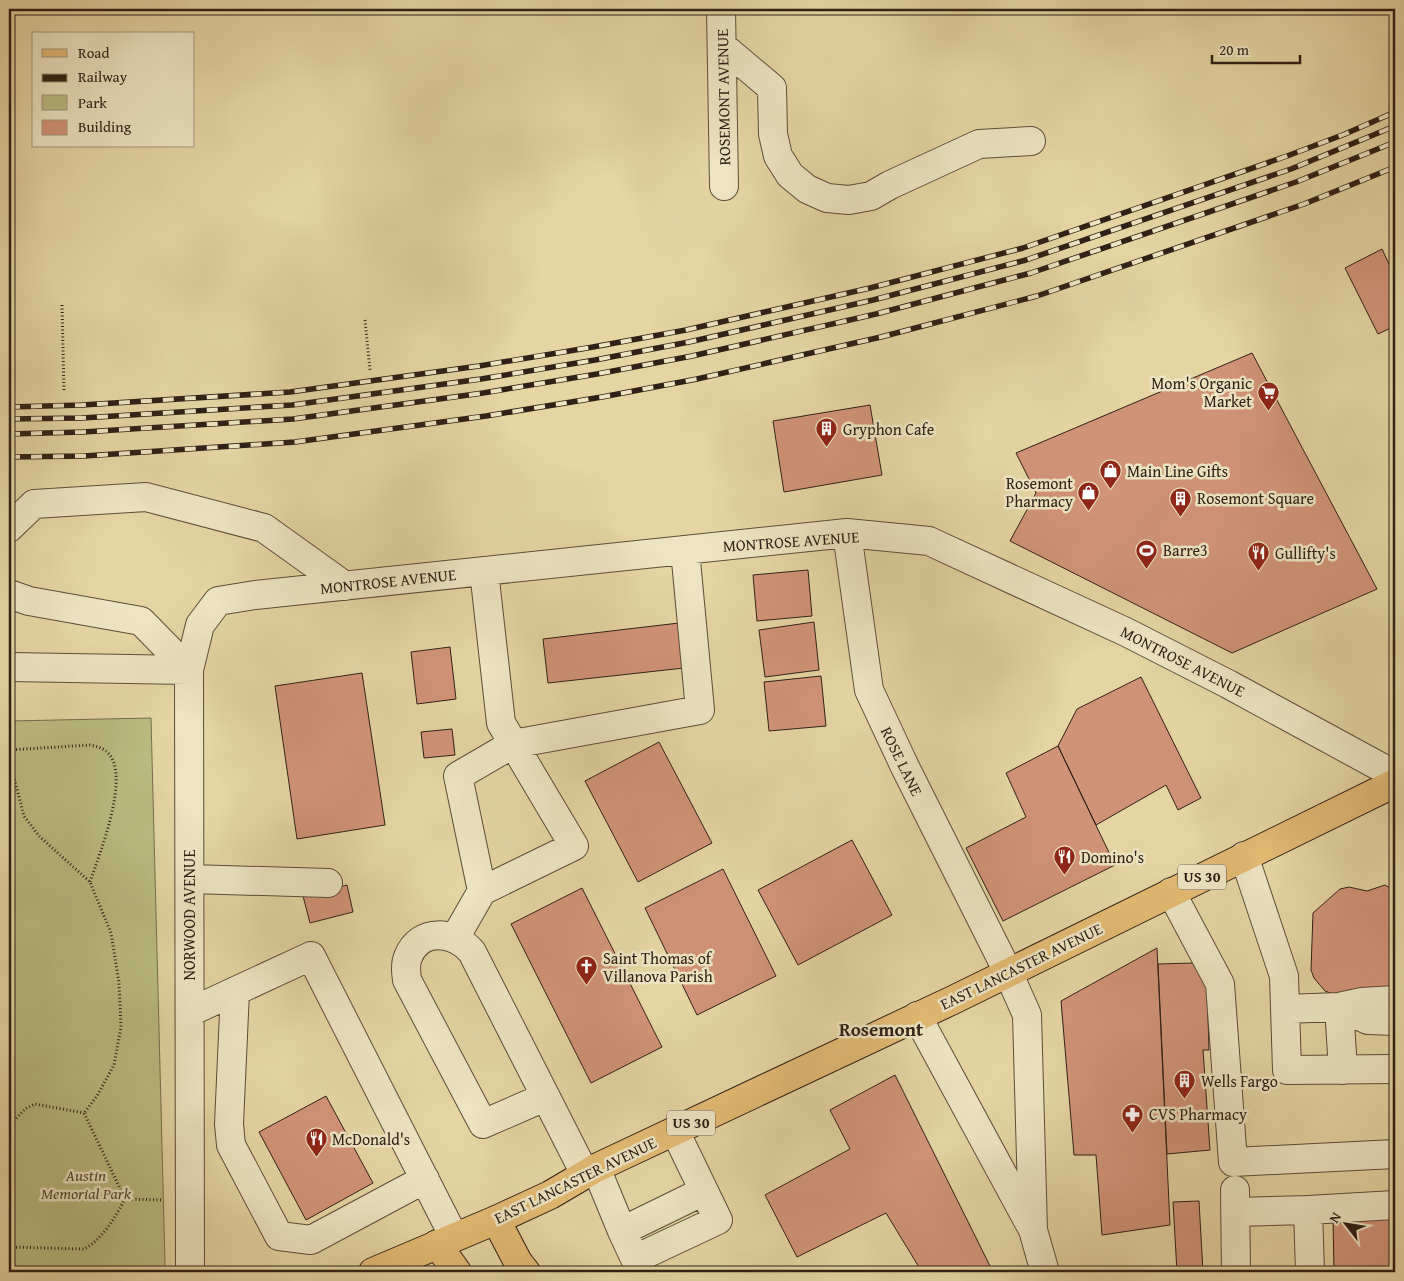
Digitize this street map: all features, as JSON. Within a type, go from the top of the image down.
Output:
[{"type":"main road","name":"EAST LANCASTER AVENUE","points":[[373,1272],[550,1195],[590,1171],[917,1016],[1395,783]]},
{"type":"main road","points":[[496,1220],[518,1262],[526,1272]]},
{"type":"main road","points":[[445,1240],[457,1272]]},
{"type":"street","name":"ROSEMONT AVENUE","points":[[722,9],[724,186]]},
{"type":"street","points":[[722,46],[772,88],[773,134],[778,156],[790,175],[807,189],[827,198],[849,200],[871,196],[890,185],[979,144],[1031,141]]},
{"type":"street","points":[[9,528],[34,504],[146,497],[264,528],[345,586]]},
{"type":"street","name":"MONTROSE AVENUE","points":[[255,595],[847,534],[929,541],[1126,632],[1228,684],[1386,770],[1395,770]]},
{"type":"street","name":"ROSE LANE","points":[[847,534],[869,690],[905,767],[1008,972],[1027,1015],[1033,1230]]},
{"type":"street","points":[[482,892],[458,776],[514,744],[700,710],[685,550]]},
{"type":"street","points":[[455,938],[482,892],[574,846],[501,723],[484,571]]},
{"type":"street","points":[[9,594],[29,601],[141,621],[189,670]]},
{"type":"street","name":"NORWOOD AVENUE","points":[[190,1272],[189,670],[200,625],[218,601],[255,595]]},
{"type":"street","points":[[9,667],[189,670]]},
{"type":"street","points":[[1244,856],[1284,976],[1287,1070],[1395,1069]]},
{"type":"street","points":[[190,879],[328,883]]},
{"type":"street","points":[[1171,892],[1220,984],[1233,1162],[1395,1154]]},
{"type":"street","points":[[545,1097],[482,1124],[407,980],[406,968],[408,957],[423,940],[433,936],[444,935],[455,938],[465,944],[472,952],[545,1097],[590,1171],[639,1266],[718,1220],[675,1130]]},
{"type":"street","points":[[190,1012],[311,956],[425,1179],[445,1240]]},
{"type":"street","points":[[235,991],[229,1124],[231,1145],[279,1236],[310,1240],[425,1179]]},
{"type":"street","points":[[1285,1009],[1339,1007],[1362,1002],[1395,1000]]},
{"type":"street","points":[[1339,1007],[1368,1020],[1395,1021]]},
{"type":"street","points":[[1339,1007],[1343,1070]]},
{"type":"street","points":[[917,1016],[1033,1230],[1045,1272]]},
{"type":"street","points":[[622,1231],[704,1191]]},
{"type":"street","points":[[1236,1272],[1235,1201],[1308,1210],[1395,1205]]},
{"type":"street","points":[[1308,1210],[1310,1272]]},
{"type":"path","points":[[62,305],[64,392]]},
{"type":"path","points":[[365,320],[370,370]]},
{"type":"path","points":[[9,750],[90,745],[99,747],[108,753],[116,772],[116,797],[90,882]]},
{"type":"path","points":[[9,759],[24,816],[29,825],[90,882],[111,934],[119,983],[120,1027],[114,1065],[97,1096],[84,1113]]},
{"type":"path","points":[[9,1126],[26,1109],[35,1104],[84,1113]]},
{"type":"path","points":[[84,1113],[125,1199]]},
{"type":"path","points":[[125,1199],[190,1202]]},
{"type":"path","points":[[9,1247],[84,1248],[94,1244],[125,1199]]},
{"type":"green space","name":"Austin Memorial Park","points":[[151,718],[164,1272],[9,1272],[9,721]]},
{"type":"building","points":[[1382,249],[1395,277],[1395,326],[1378,334],[1345,268]]},
{"type":"building","name":"Rosemont Square","points":[[1252,353],[1377,589],[1232,653],[1010,541],[1036,493],[1016,453]]},
{"type":"building","name":"Gryphon Cafe","points":[[870,405],[882,475],[784,492],[773,421]]},
{"type":"building","points":[[808,570],[812,616],[757,621],[753,575]]},
{"type":"building","points":[[814,622],[819,670],[765,677],[759,630]]},
{"type":"building","points":[[679,623],[684,668],[548,683],[543,639]]},
{"type":"building","points":[[450,647],[456,699],[417,704],[411,652]]},
{"type":"building","points":[[362,673],[385,825],[297,839],[275,686]]},
{"type":"building","points":[[821,676],[826,726],[769,731],[764,682]]},
{"type":"building","points":[[1141,677],[1201,798],[1178,810],[1166,785],[1096,825],[1058,746],[1077,709]]},
{"type":"building","points":[[452,729],[455,755],[424,758],[421,732]]},
{"type":"building","points":[[659,742],[712,843],[638,882],[585,781]]},
{"type":"building","points":[[1058,746],[1115,865],[1003,921],[966,848],[1026,817],[1006,773]]},
{"type":"building","points":[[852,840],[892,915],[798,965],[758,890]]},
{"type":"building","points":[[723,869],[776,976],[697,1015],[645,908]]},
{"type":"building","points":[[347,885],[353,912],[310,923],[303,896]]},
{"type":"building","points":[[1385,885],[1395,891],[1395,990],[1335,995],[1325,991],[1314,978],[1311,970],[1313,913],[1340,889],[1349,887],[1367,891]]},
{"type":"building","name":"Saint Thomas of Villanova Parish","points":[[582,888],[662,1047],[591,1083],[511,924]]},
{"type":"building","name":"CVS Pharmacy","points":[[1157,948],[1170,1225],[1102,1235],[1096,1155],[1074,1155],[1061,1001]]},
{"type":"building","name":"Wells Fargo","points":[[1194,963],[1207,985],[1209,1050],[1203,1050],[1210,1150],[1167,1154],[1158,964]]},
{"type":"building","points":[[895,1075],[993,1272],[922,1272],[886,1213],[797,1257],[765,1195],[850,1149],[830,1110]]},
{"type":"building","name":"McDonald's","points":[[326,1096],[373,1183],[306,1220],[259,1132]]},
{"type":"building","points":[[1199,1201],[1203,1272],[1177,1272],[1173,1202]]},
{"type":"building","points":[[1395,1217],[1395,1272],[1334,1272],[1333,1218]]},
{"type":"railway","points":[[9,407],[82,405],[290,392],[479,366],[686,330],[870,288],[1023,248],[1287,156],[1345,134],[1395,112]]},
{"type":"railway","points":[[9,419],[82,418],[292,405],[481,379],[689,342],[873,300],[1026,260],[1291,169],[1395,126]]},
{"type":"railway","points":[[9,434],[83,432],[293,419],[483,393],[692,356],[876,314],[1031,273],[1296,182],[1395,142]]},
{"type":"railway","points":[[9,457],[84,456],[295,442],[486,416],[697,379],[881,337],[1037,296],[1304,204],[1395,167]]},
{"type":"place","name":"Mom's Organic Market","points":[[1268,411]]},
{"type":"place","name":"Gryphon Cafe","points":[[827,448]]},
{"type":"place","name":"Main Line Gifts","points":[[1111,490]]},
{"type":"place","name":"Rosemont Pharmacy","points":[[1089,511]]},
{"type":"place","name":"Rosemont Square","points":[[1181,517]]},
{"type":"place","name":"Barre3","points":[[1147,569]]},
{"type":"place","name":"Gullifty's","points":[[1259,572]]},
{"type":"place","name":"Domino's","points":[[1065,876]]},
{"type":"place","name":"Saint Thomas of Villanova Parish","points":[[587,986]]},
{"type":"place","name":"Wells Fargo","points":[[1185,1100]]},
{"type":"place","name":"CVS Pharmacy","points":[[1133,1133]]},
{"type":"place","name":"McDonald's","points":[[316,1158]]},
{"type":"district","name":"Rosemont","points":[[881,1029]]}]
